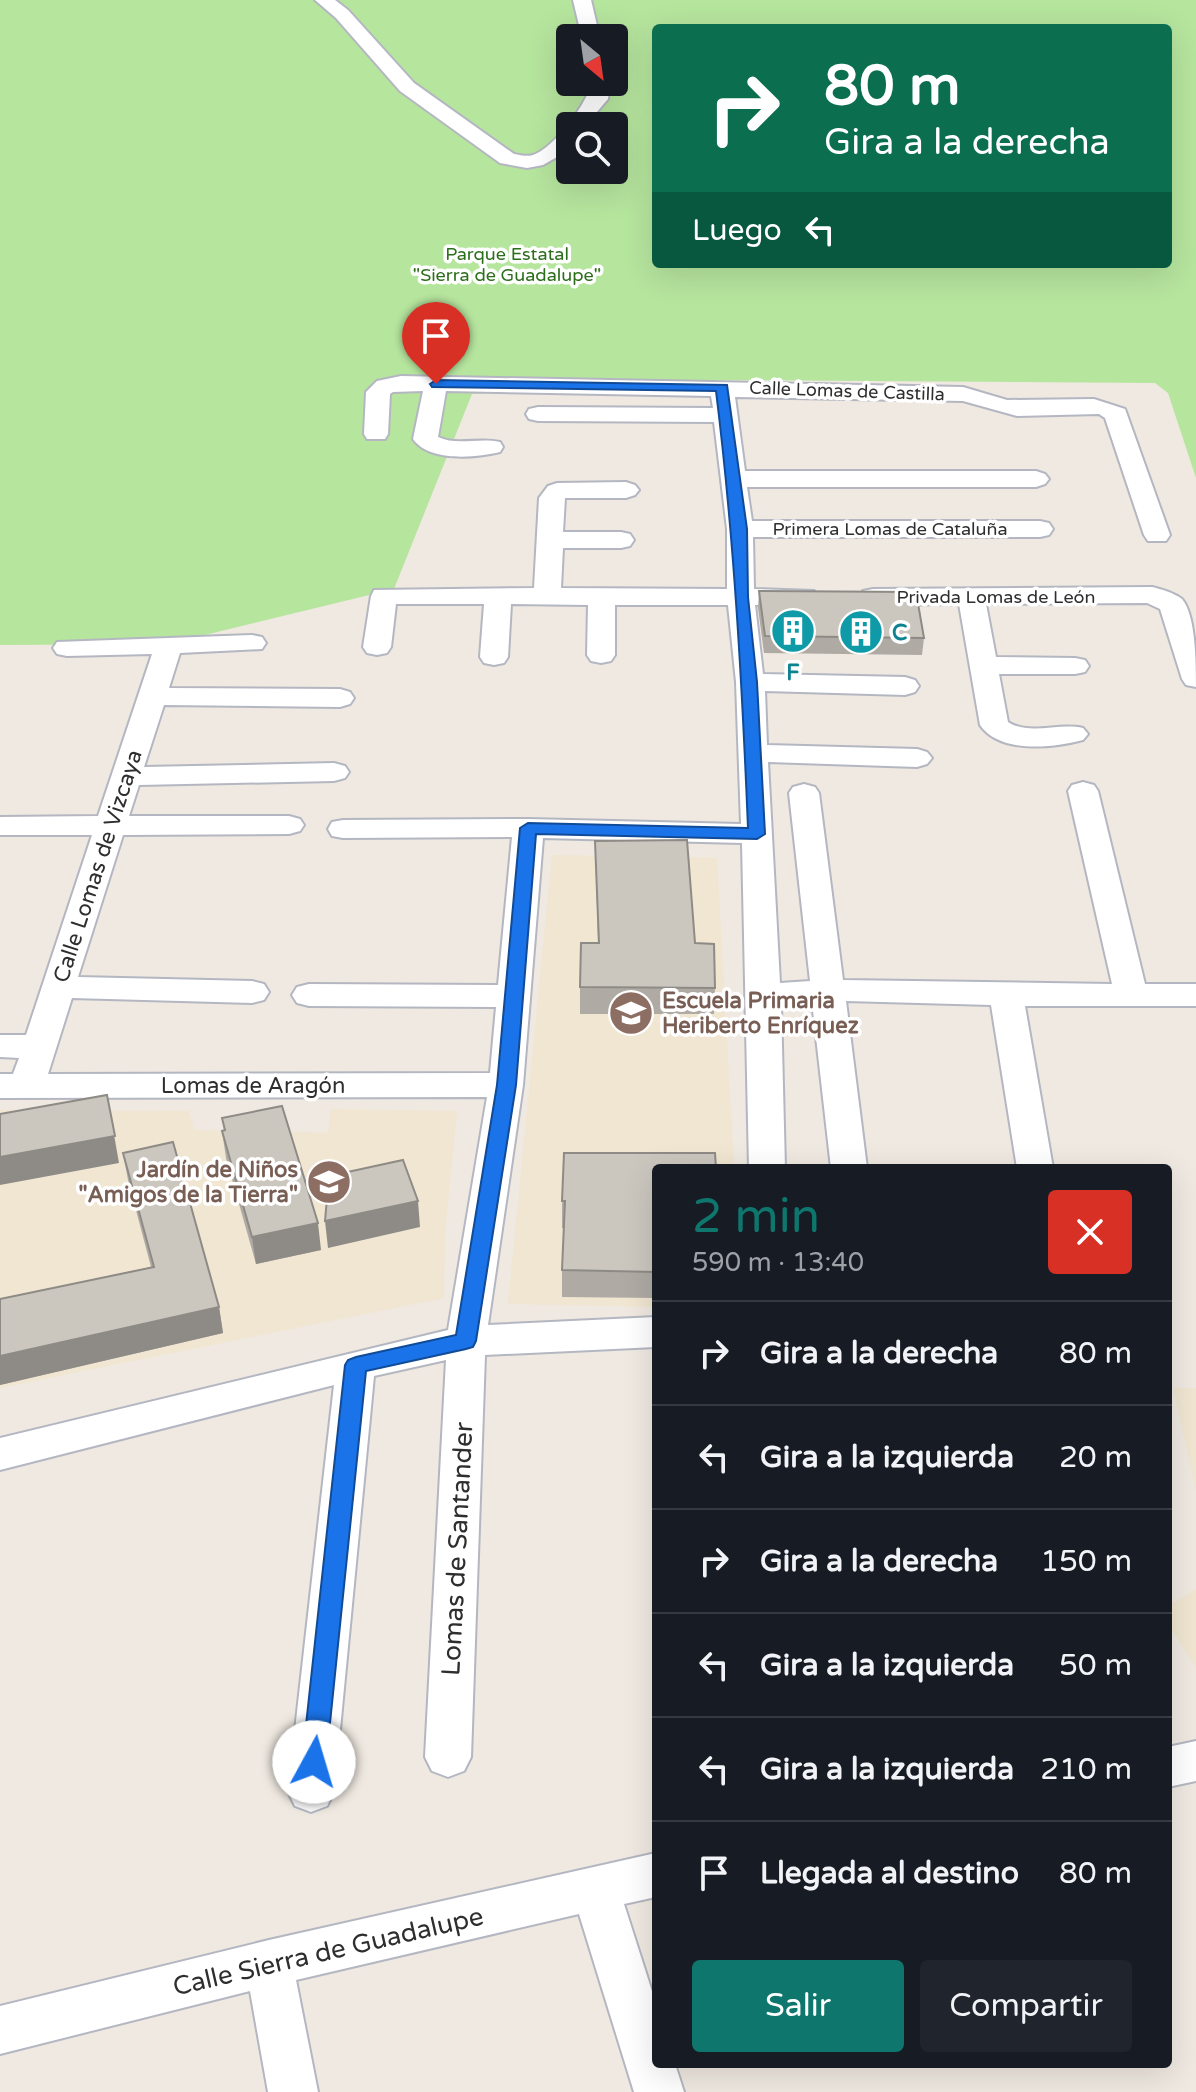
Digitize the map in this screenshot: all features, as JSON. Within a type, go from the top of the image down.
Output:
[{"type":"street","points":[[324,0],[342,14],[407,87],[507,159],[521,163],[539,162],[550,157],[556,149]]},
{"type":"street","points":[[582,0],[588,24]]},
{"type":"street","points":[[587,112],[599,96]]},
{"type":"street","points":[[436,384],[425,439],[430,445],[491,447]]},
{"type":"street","name":"Calle Lomas de Castilla","points":[[376,434],[378,392],[385,386],[436,384],[723,401],[963,394],[977,395],[1003,407],[1111,410],[1116,414],[1157,535]]},
{"type":"street","points":[[538,414],[723,401],[740,529],[741,597],[750,682],[764,995],[767,1164]]},
{"type":"street","points":[[732,479],[1039,488],[1028,453]]},
{"type":"street","points":[[547,596],[552,498],[557,491],[626,490]]},
{"type":"street","name":"Primera Lomas de Cataluña","points":[[740,529],[1040,529]]},
{"type":"street","points":[[552,540],[621,540]]},
{"type":"street","name":"Privada Lomas de León","points":[[377,647],[384,596],[971,598],[1152,595],[1164,598],[1172,605],[1196,679]]},
{"type":"street","points":[[494,657],[498,596]]},
{"type":"street","points":[[601,655],[602,597]]},
{"type":"street","points":[[971,598],[994,725],[1001,733],[1014,736],[1073,734]]},
{"type":"street","points":[[67,648],[252,643]]},
{"type":"street","name":"Calle Lomas de Vizcaya","points":[[13,1085],[39,1047],[168,647]]},
{"type":"street","points":[[984,665],[1075,666]]},
{"type":"street","points":[[750,682],[905,686]]},
{"type":"street","points":[[152,696],[340,698]]},
{"type":"street","points":[[753,753],[917,758]]},
{"type":"street","points":[[126,776],[334,772]]},
{"type":"street","points":[[1083,791],[1131,995]]},
{"type":"street","points":[[804,793],[849,1164]]},
{"type":"street","points":[[0,826],[289,825]]},
{"type":"street","points":[[343,829],[528,828],[757,834]]},
{"type":"street","name":"Lomas de Santander","points":[[448,1757],[466,1341],[506,1085],[528,828]]},
{"type":"street","points":[[58,987],[252,992]]},
{"type":"street","points":[[764,995],[830,990],[1131,995],[1195,1000]]},
{"type":"street","points":[[309,995],[514,996]]},
{"type":"street","points":[[1006,995],[1034,1164]]},
{"type":"street","points":[[0,1046],[39,1047]]},
{"type":"street","name":"Lomas de Aragón","points":[[13,1085],[506,1085]]},
{"type":"street","points":[[0,1454],[356,1365],[466,1341],[652,1332]]},
{"type":"street","points":[[311,1792],[356,1365]]},
{"type":"street","points":[[1172,1766],[1196,1761]]},
{"type":"street","name":"Calle Sierra de Guadalupe","points":[[0,2030],[269,1963],[652,1876]]},
{"type":"street","points":[[595,1888],[659,2092]]},
{"type":"street","points":[[269,1963],[293,2092]]},
{"type":"shaded area","name":"Escuela Primaria Heriberto Enríquez","points":[[552,855],[717,858],[734,1164],[652,1164],[652,1307],[508,1304]]},
{"type":"shaded area","points":[[331,1109],[457,1111],[445,1232],[444,1298],[0,1388],[0,1110],[189,1111],[194,1130],[328,1133]]},
{"type":"shaded area","points":[[1173,1388],[1196,1388],[1196,1490]]},
{"type":"shaded area","points":[[1196,1589],[1196,1668],[1172,1629],[1172,1604]]},
{"type":"green space","name":"Parque Estatal \"Sierra de Guadalupe\"","points":[[0,0],[1196,0],[1196,478],[1168,393],[1155,383],[711,380],[472,394],[394,589],[168,644],[0,645]]},
{"type":"building","points":[[759,591],[916,592],[924,638],[765,636]]},
{"type":"building","points":[[687,840],[695,943],[714,944],[715,988],[580,987],[581,943],[599,943],[595,841]]},
{"type":"building","points":[[107,1095],[115,1136],[0,1157],[0,1114]]},
{"type":"building","points":[[282,1106],[318,1223],[252,1237],[222,1131],[225,1130],[222,1118]]},
{"type":"building","points":[[173,1142],[219,1307],[0,1356],[0,1299],[154,1267],[123,1153]]},
{"type":"building","points":[[564,1153],[715,1153],[716,1164],[652,1164],[652,1272],[562,1270],[565,1201],[562,1201]]},
{"type":"building","points":[[403,1160],[418,1201],[325,1221],[329,1176]]},
{"type":"place","name":"F","points":[[793,631]]},
{"type":"place","name":"C","points":[[861,632]]},
{"type":"place","name":"Escuela Primaria Heriberto Enríquez","points":[[631,1013]]},
{"type":"place","name":"Jardín de Niños \"Amigos de la Tierra\"","points":[[329,1182]]},
{"type":"route","points":[[314,1762],[356,1365],[466,1341],[506,1085],[528,828],[757,834],[750,682],[741,597],[740,529],[722,387],[436,384]]}]
